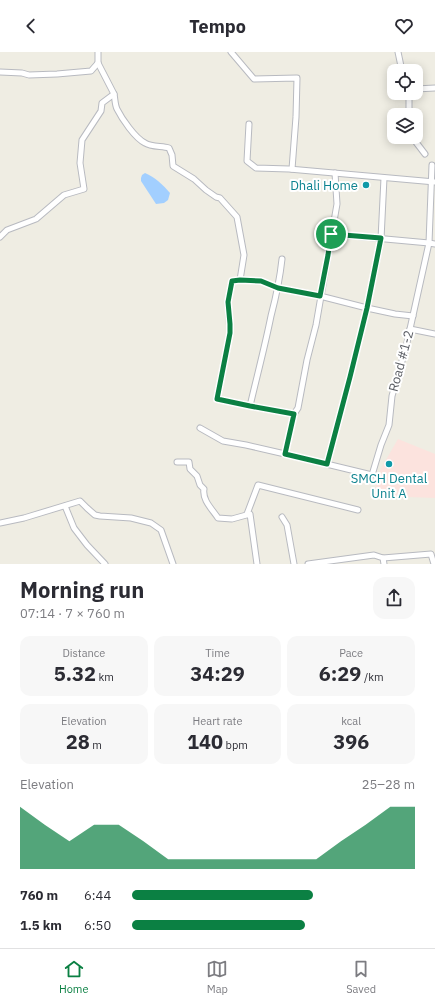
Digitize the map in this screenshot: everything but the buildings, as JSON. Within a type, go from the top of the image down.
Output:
[{"type":"street","points":[[98,52],[98,63],[114,94],[117,109],[128,127],[145,144],[169,148],[172,155],[173,166],[194,179],[216,197],[220,198],[237,217],[244,255],[240,280],[232,281],[228,302],[230,333],[217,399],[294,414]]},
{"type":"street","points":[[231,52],[254,79],[297,78],[292,169]]},
{"type":"street","points":[[398,52],[397,54],[400,64]]},
{"type":"street","points":[[0,72],[22,73],[29,75],[85,72],[91,71],[98,63]]},
{"type":"street","points":[[423,89],[435,88]]},
{"type":"street","points":[[0,237],[7,230],[36,219],[64,195],[84,189],[80,163],[82,140],[101,111],[102,102],[114,94]]},
{"type":"street","points":[[249,124],[247,160],[256,168],[292,169],[433,182]]},
{"type":"street","points":[[417,144],[425,154]]},
{"type":"street","points":[[413,316],[432,243],[432,165]]},
{"type":"street","points":[[285,454],[294,414],[298,408],[307,360],[316,325],[336,204],[336,173]]},
{"type":"street","points":[[200,428],[223,441],[327,464],[367,308],[381,238],[384,178]]},
{"type":"street","points":[[331,234],[432,243]]},
{"type":"street","points":[[250,406],[278,288],[282,259]]},
{"type":"street","name":"Road #1-2","points":[[240,280],[261,281],[278,288],[320,296],[395,314],[413,316],[392,396],[389,425],[372,475],[327,464]]},
{"type":"street","points":[[410,329],[435,334]]},
{"type":"street","points":[[177,462],[189,462],[190,469],[197,476],[200,485],[204,489],[203,494],[207,503],[218,518],[232,519],[247,514]]},
{"type":"street","points":[[247,514],[258,485],[358,510]]},
{"type":"street","points":[[0,524],[80,501],[95,515],[131,518],[151,523],[161,530],[173,564]]},
{"type":"street","points":[[65,506],[74,528],[86,545],[105,564]]},
{"type":"street","points":[[247,514],[250,514],[257,564]]},
{"type":"street","points":[[282,517],[287,525],[294,564]]},
{"type":"street","points":[[308,564],[374,555],[384,561],[432,554],[434,564]]},
{"type":"shaded area","points":[[398,439],[435,454],[435,498],[381,496],[376,490],[375,479]]},
{"type":"water","points":[[145,173],[159,182],[170,193],[168,200],[164,203],[156,204],[141,181],[142,175]]},
{"type":"place","name":"Dhali Home","points":[[366,185]]},
{"type":"place","name":"SMCH Dental Unit A","points":[[389,464]]},
{"type":"route","points":[[331,234],[381,238],[367,308],[327,464],[285,454],[294,414],[217,399],[230,333],[228,302],[232,281],[261,281],[278,288],[320,296],[331,234]]}]
